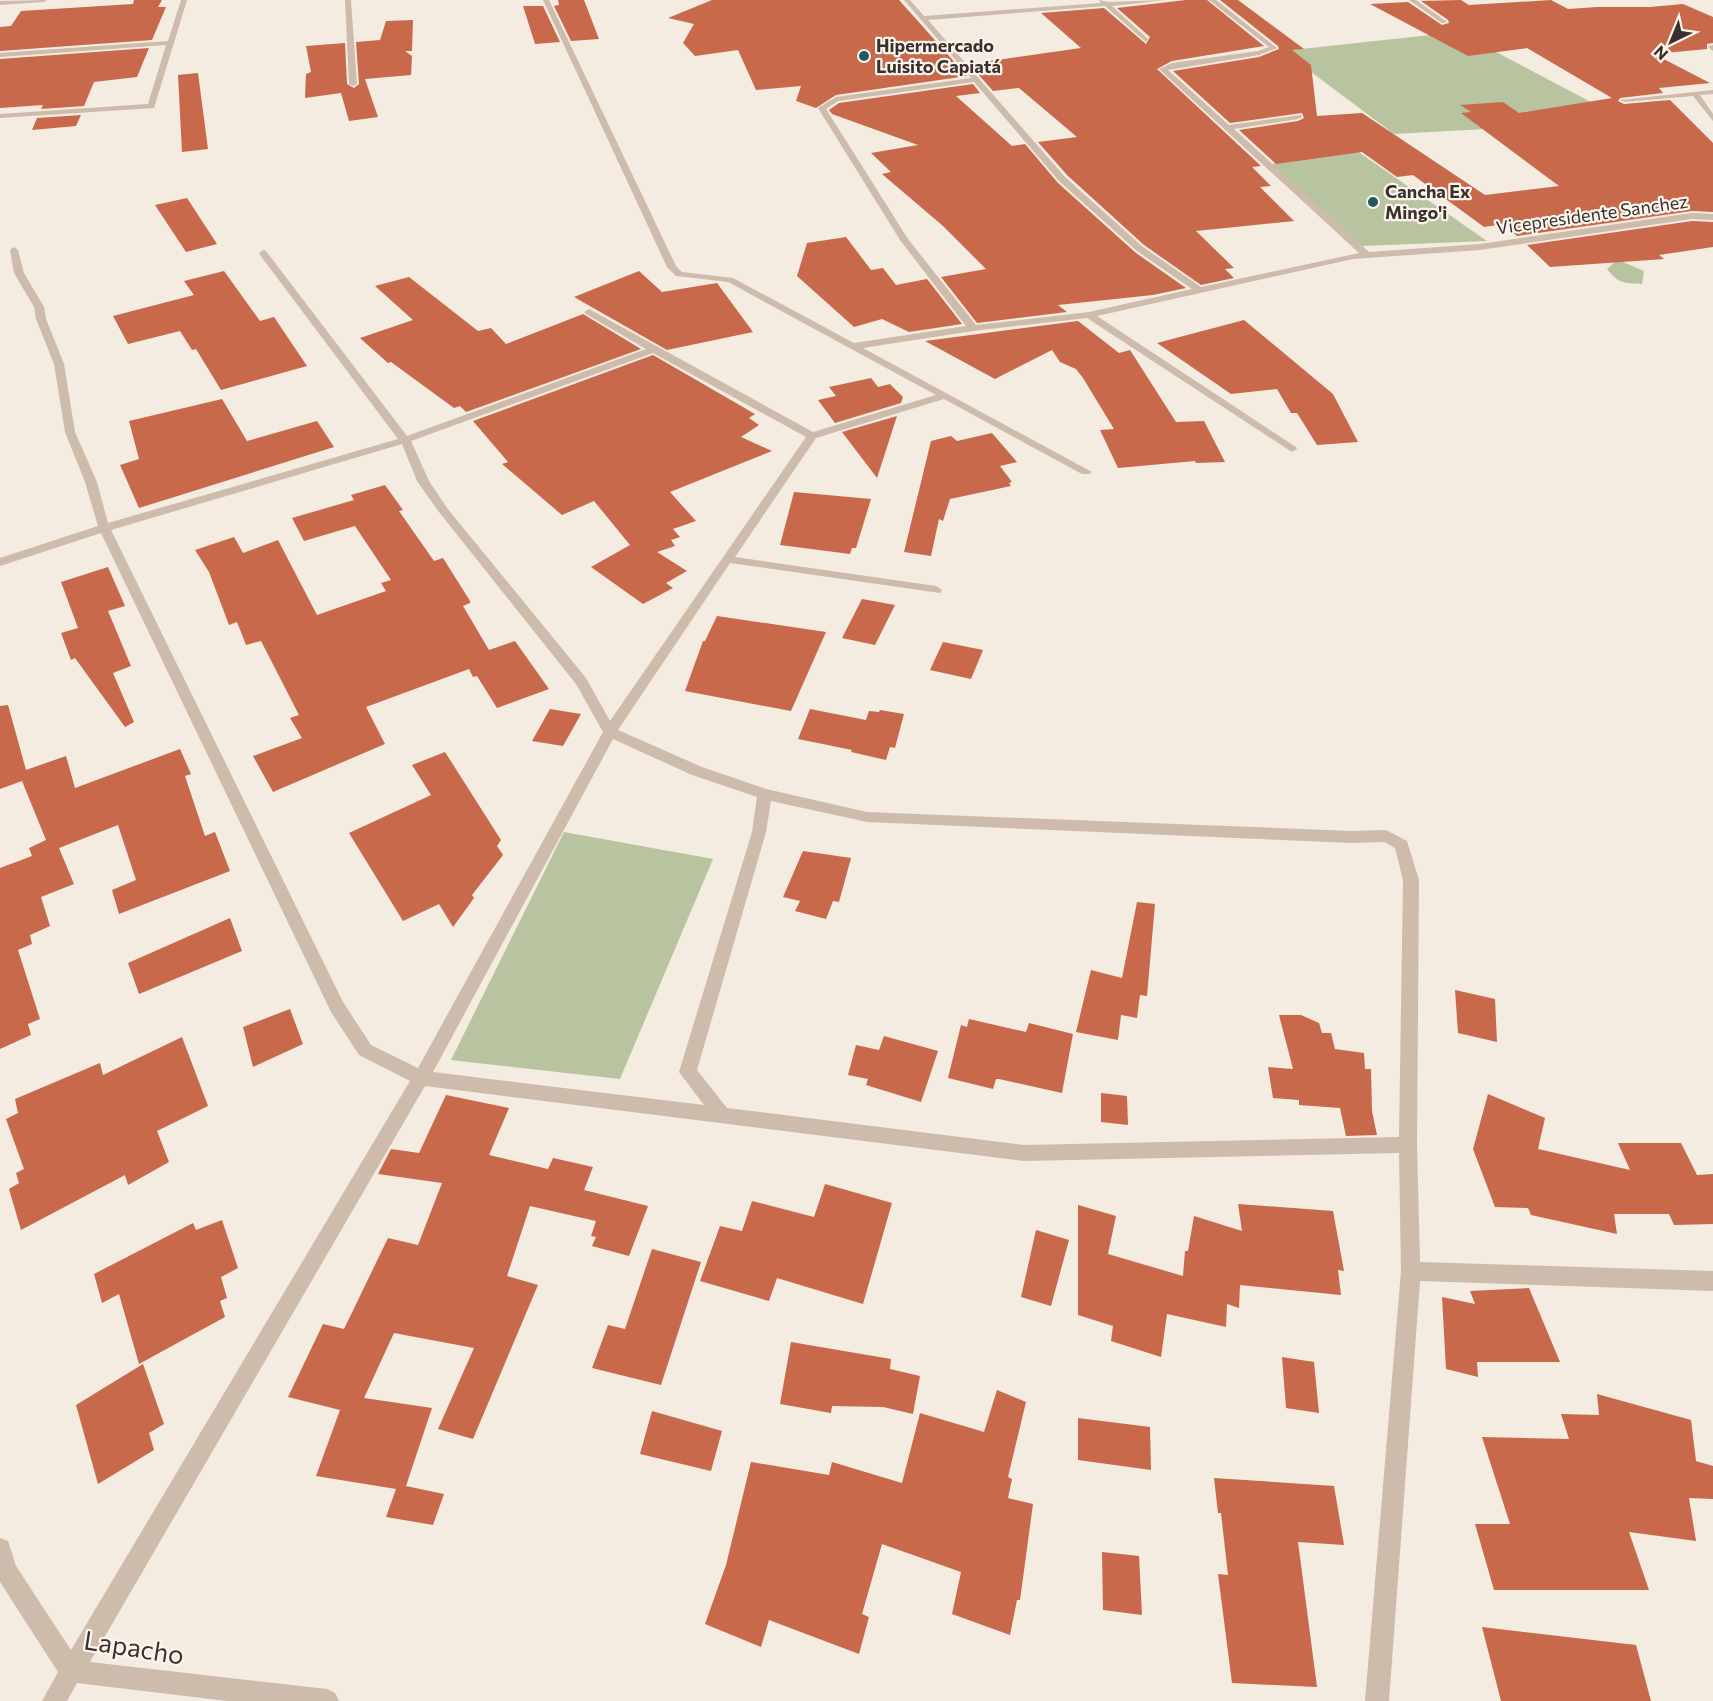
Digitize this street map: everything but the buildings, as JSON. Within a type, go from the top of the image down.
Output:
[{"type":"street","points":[[0,3],[44,0]]},
{"type":"street","points":[[0,116],[151,106],[184,0]]},
{"type":"street","points":[[348,0],[353,84]]},
{"type":"street","points":[[546,0],[672,267],[679,274],[730,280],[1086,472]]},
{"type":"street","points":[[907,0],[1062,179],[1140,249],[1201,291]]},
{"type":"street","points":[[1025,0],[1034,8]]},
{"type":"street","points":[[923,18],[1104,2],[1163,0]]},
{"type":"street","points":[[1212,0],[1274,48],[1259,53],[1172,65],[1163,69],[1367,255]]},
{"type":"street","points":[[1412,0],[1444,22]]},
{"type":"street","points":[[1104,2],[1146,40]]},
{"type":"street","points":[[0,55],[172,43]]},
{"type":"street","points":[[973,328],[904,240],[822,108],[836,99],[977,79]]},
{"type":"street","points":[[1624,100],[1713,92]]},
{"type":"street","points":[[1695,94],[1713,119]]},
{"type":"street","points":[[1227,128],[1298,117]]},
{"type":"street","name":"Vicepresidente Sanchez","points":[[854,346],[973,328],[1089,315],[1353,256],[1480,247],[1692,216],[1713,217]]},
{"type":"street","points":[[14,250],[19,273],[39,307],[41,319],[59,364],[70,432],[91,482],[104,528],[337,1007],[365,1050],[421,1078],[1024,1153],[1408,1145]]},
{"type":"street","points":[[263,253],[405,440],[423,481],[443,510],[580,681],[610,732],[697,771],[765,794],[867,817],[1352,837],[1386,836],[1402,845],[1411,880],[1408,1145],[1411,1271],[1377,1701]]},
{"type":"street","points":[[589,312],[812,436]]},
{"type":"street","points":[[1089,315],[1292,449]]},
{"type":"street","points":[[0,562],[104,528],[405,440],[655,349]]},
{"type":"street","points":[[54,1701],[421,1078],[610,732],[726,559],[812,436],[944,396]]},
{"type":"street","points":[[726,559],[936,590]]},
{"type":"street","points":[[722,1115],[688,1072],[759,832],[765,794]]},
{"type":"street","points":[[1411,1271],[1713,1281]]},
{"type":"street","name":"Lapacho","points":[[0,1550],[6,1572],[71,1671],[327,1701]]},
{"type":"green space","points":[[1458,32],[1627,121],[1394,134],[1283,51]]},
{"type":"green space","name":"Cancha Ex Mingo'i","points":[[1357,151],[1487,241],[1362,246],[1271,164]]},
{"type":"green space","points":[[1616,261],[1644,271],[1642,284],[1626,283],[1615,278],[1607,269]]},
{"type":"green space","points":[[564,832],[713,859],[620,1079],[451,1060]]},
{"type":"place","name":"Hipermercado Luisito Capiatá","points":[[864,56]]},
{"type":"place","name":"Cancha Ex Mingo'i","points":[[1373,202]]}]
